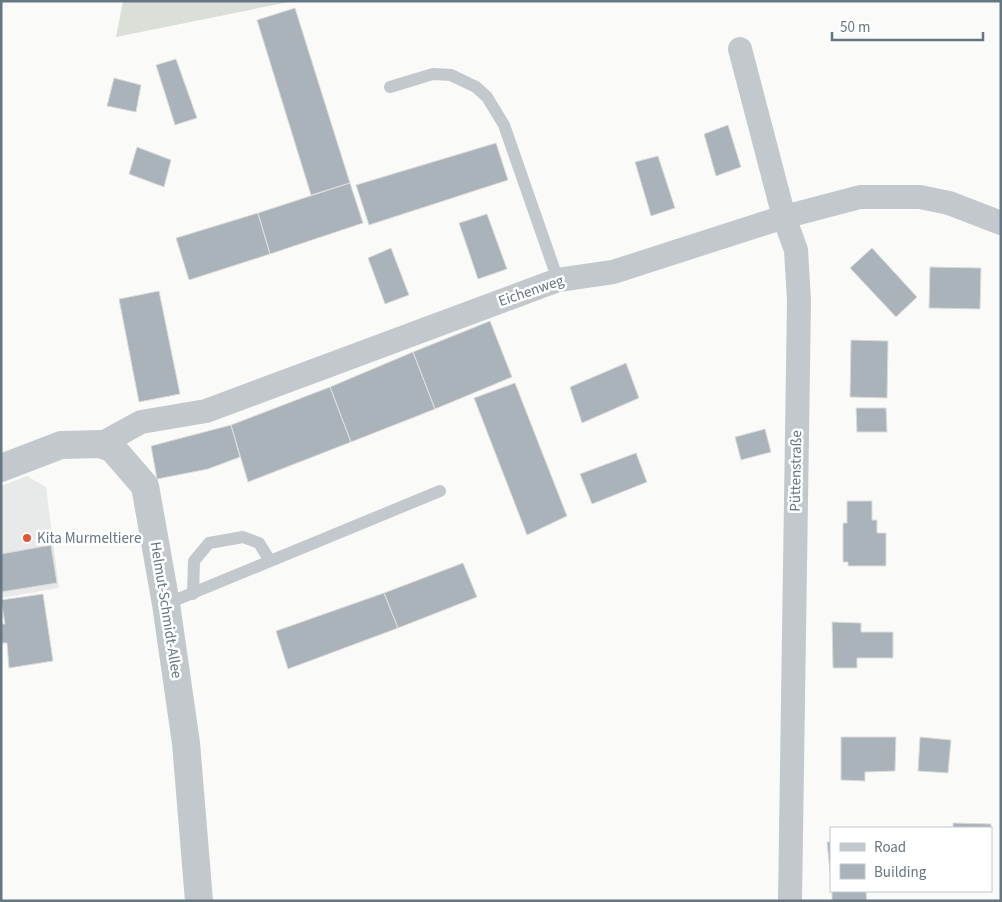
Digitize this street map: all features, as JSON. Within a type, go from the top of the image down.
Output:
[{"type":"street","name":"Püttenstraße","points":[[740,49],[784,217],[796,250],[799,300],[790,901]]},
{"type":"street","name":"Eichenweg","points":[[101,444],[141,422],[206,411],[558,280],[613,272],[784,217],[860,197],[920,197],[948,204],[1001,223]]},
{"type":"street","points":[[1,468],[61,445],[101,444]]},
{"type":"street","name":"Helmut-Schmidt-Allee","points":[[101,444],[113,449],[145,486],[166,604],[186,743],[198,901]]},
{"type":"lane","points":[[390,87],[433,74],[451,75],[476,87],[487,97],[504,125],[558,280]]},
{"type":"lane","points":[[166,604],[440,491]]},
{"type":"lane","points":[[193,594],[194,561],[209,542],[243,537],[259,543],[270,560]]},
{"type":"shaded area","points":[[123,1],[294,1],[116,37]]},
{"type":"shaded area","name":"Kita Murmeltiere","points":[[27,476],[46,487],[59,588],[1,598],[1,486]]},
{"type":"building","points":[[295,8],[350,183],[311,195],[257,20]]},
{"type":"building","points":[[176,59],[197,118],[175,125],[156,65]]},
{"type":"building","points":[[114,78],[141,85],[136,112],[107,106]]},
{"type":"building","points":[[728,125],[741,167],[716,176],[704,134]]},
{"type":"building","points":[[496,143],[508,180],[369,225],[356,185]]},
{"type":"building","points":[[137,147],[171,160],[164,187],[129,174]]},
{"type":"building","points":[[658,156],[675,208],[651,216],[635,162]]},
{"type":"building","points":[[350,183],[363,223],[270,254],[258,213]]},
{"type":"building","points":[[258,213],[270,254],[189,280],[176,238]]},
{"type":"building","points":[[487,214],[507,269],[478,279],[459,223]]},
{"type":"building","points":[[391,248],[409,295],[385,304],[368,258]]},
{"type":"building","points":[[872,248],[917,297],[896,317],[850,268]]},
{"type":"building","points":[[930,267],[981,268],[980,309],[929,308]]},
{"type":"building","points":[[159,291],[180,394],[139,402],[119,299]]},
{"type":"building","points":[[490,321],[512,377],[435,409],[413,352]]},
{"type":"building","points":[[851,340],[888,341],[887,398],[850,397]]},
{"type":"building","points":[[413,352],[435,409],[351,442],[330,387]]},
{"type":"building","points":[[626,363],[639,398],[582,423],[570,387]]},
{"type":"building","points":[[515,383],[567,516],[527,535],[474,398]]},
{"type":"building","points":[[330,387],[351,442],[248,482],[231,425]]},
{"type":"building","points":[[856,408],[886,408],[887,432],[857,432]]},
{"type":"building","points":[[231,425],[240,457],[208,469],[157,479],[151,446]]},
{"type":"building","points":[[765,429],[771,452],[741,460],[735,437]]},
{"type":"building","points":[[636,453],[647,482],[592,504],[580,474]]},
{"type":"building","points":[[847,501],[872,501],[872,520],[877,520],[877,533],[886,533],[886,566],[848,566],[848,562],[843,562],[843,523],[847,523]]},
{"type":"building","points":[[51,545],[57,583],[1,592],[1,554]]},
{"type":"building","points":[[463,563],[477,597],[398,628],[384,593]]},
{"type":"building","points":[[384,593],[398,628],[288,669],[276,631]]},
{"type":"building","points":[[43,594],[53,661],[9,668],[7,643],[1,643],[1,624],[5,624],[1,600]]},
{"type":"building","points":[[832,622],[861,623],[861,632],[893,632],[893,658],[857,658],[857,668],[833,668]]},
{"type":"building","points":[[841,737],[896,737],[895,771],[865,772],[865,781],[841,780]]},
{"type":"building","points":[[920,737],[951,740],[948,773],[918,771]]},
{"type":"building","points":[[953,823],[991,824],[991,827],[953,827]]},
{"type":"building","points":[[827,842],[830,842],[830,871]]},
{"type":"building","points":[[832,892],[866,892],[867,901],[832,901]]},
{"type":"place","name":"Kita Murmeltiere","points":[[27,538]]}]
